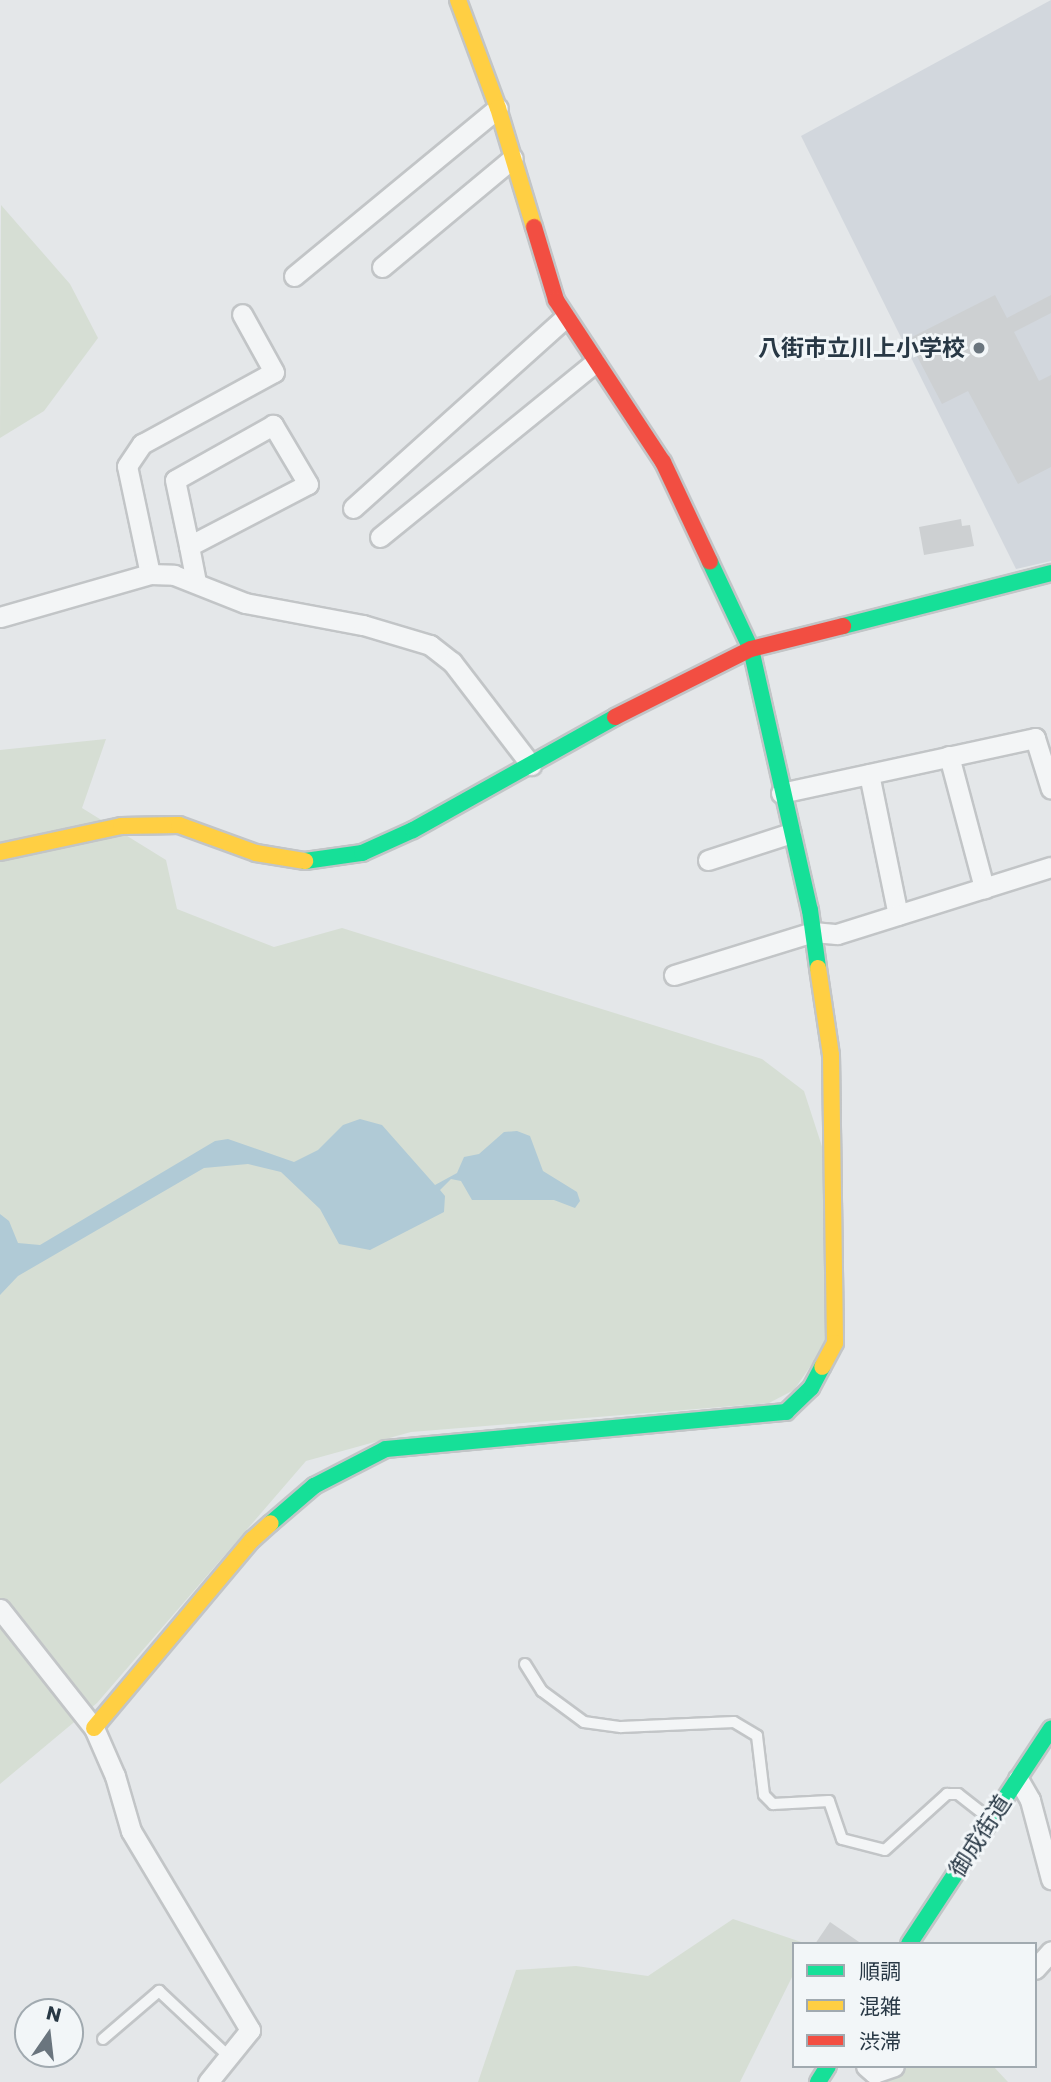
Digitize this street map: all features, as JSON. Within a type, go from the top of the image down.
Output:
[{"type":"street","points":[[94,1728],[252,1540],[314,1486],[386,1448],[737,1420],[786,1412],[811,1388],[835,1343],[837,1249],[831,1055],[813,932],[751,649],[663,462],[565,318],[498,108],[458,0]]},
{"type":"street","points":[[295,276],[498,108]]},
{"type":"street","points":[[382,267],[513,158]]},
{"type":"street","points":[[150,574],[127,466],[142,444],[274,372],[242,314]]},
{"type":"street","points":[[353,508],[565,318]]},
{"type":"street","points":[[380,537],[595,362]]},
{"type":"street","points":[[189,546],[308,484],[273,425],[175,480],[196,582]]},
{"type":"street","points":[[0,852],[121,826],[179,825],[256,853],[314,862],[372,849],[531,765],[671,686],[751,649],[1051,573]]},
{"type":"street","points":[[0,617],[150,574],[174,575],[245,603],[363,625],[430,645],[453,662],[531,765]]},
{"type":"street","points":[[781,793],[1035,738],[1051,789]]},
{"type":"street","points":[[949,756],[984,888]]},
{"type":"street","points":[[869,774],[898,915]]},
{"type":"street","points":[[708,860],[791,833]]},
{"type":"street","points":[[674,975],[813,932],[837,934],[1051,867]]},
{"type":"street","points":[[0,1609],[94,1728],[115,1776],[131,1831],[250,2030],[226,2054],[208,2082]]},
{"type":"street","name":"御成街道","points":[[910,1942],[1051,1729]]},
{"type":"street","points":[[1018,1779],[1030,1800],[1051,1879]]},
{"type":"street","points":[[1037,1967],[1051,1951]]},
{"type":"street","points":[[868,2068],[874,2073],[888,2068]]},
{"type":"lane","points":[[525,1664],[542,1691],[584,1722],[621,1727],[734,1722],[757,1736],[764,1795],[773,1804],[829,1801],[842,1839],[885,1850],[947,1794],[958,1794],[991,1819]]},
{"type":"lane","points":[[103,2039],[159,1991],[226,2054]]},
{"type":"shaded area","name":"八街市立川上小学校","points":[[1051,0],[1051,561],[1016,569],[801,136]]},
{"type":"shaded area","points":[[1,205],[70,284],[98,338],[44,411],[0,438]]},
{"type":"shaded area","points":[[106,739],[82,808],[166,860],[177,909],[274,947],[342,928],[762,1059],[804,1091],[827,1162],[825,1345],[794,1390],[769,1403],[411,1432],[306,1461],[97,1703],[0,1784],[0,750]]},
{"type":"shaded area","points":[[733,1919],[801,1942],[792,1942],[792,1977],[740,2082],[478,2082],[516,1970],[576,1966],[648,1976]]},
{"type":"shaded area","points":[[902,2068],[995,2068],[1008,2082],[881,2082]]},
{"type":"water","points":[[360,1119],[382,1125],[435,1185],[457,1173],[464,1157],[479,1154],[504,1132],[517,1131],[530,1136],[543,1171],[577,1192],[580,1201],[575,1208],[554,1200],[472,1200],[461,1181],[451,1179],[440,1190],[445,1196],[444,1212],[370,1250],[339,1244],[320,1209],[281,1172],[248,1164],[204,1168],[18,1276],[0,1295],[0,1214],[9,1221],[18,1243],[40,1245],[215,1141],[228,1139],[294,1162],[318,1150],[343,1125]]},
{"type":"building","points":[[995,295],[1007,318],[1051,295],[1051,313],[1014,332],[1039,381],[1051,375],[1051,467],[1018,484],[968,391],[942,404],[908,339]]},
{"type":"building","points":[[961,519],[962,526],[970,525],[974,546],[924,555],[919,527]]},
{"type":"building","points":[[830,1922],[859,1942],[816,1942]]},
{"type":"traffic: fast","points":[[710,562],[751,649],[810,910],[818,968]]},
{"type":"traffic: fast","points":[[843,626],[1051,573]]},
{"type":"traffic: fast","points":[[305,861],[362,853],[413,830],[615,717]]},
{"type":"traffic: fast","points":[[271,1523],[314,1486],[386,1449],[786,1412],[811,1388],[822,1367]]},
{"type":"traffic: fast","points":[[910,1942],[1051,1729]]},
{"type":"traffic: fast","points":[[818,2082],[827,2068]]},
{"type":"traffic: slow","points":[[458,0],[498,108],[534,227]]},
{"type":"traffic: slow","points":[[0,852],[121,826],[179,825],[256,853],[305,861]]},
{"type":"traffic: slow","points":[[818,968],[831,1055],[835,1343],[822,1367]]},
{"type":"traffic: slow","points":[[94,1728],[252,1540],[271,1523]]},
{"type":"traffic: jam","points":[[534,227],[556,300],[663,462],[710,562]]},
{"type":"traffic: jam","points":[[615,717],[751,649],[843,626]]},
{"type":"place","name":"八街市立川上小学校","points":[[979,348]]}]
